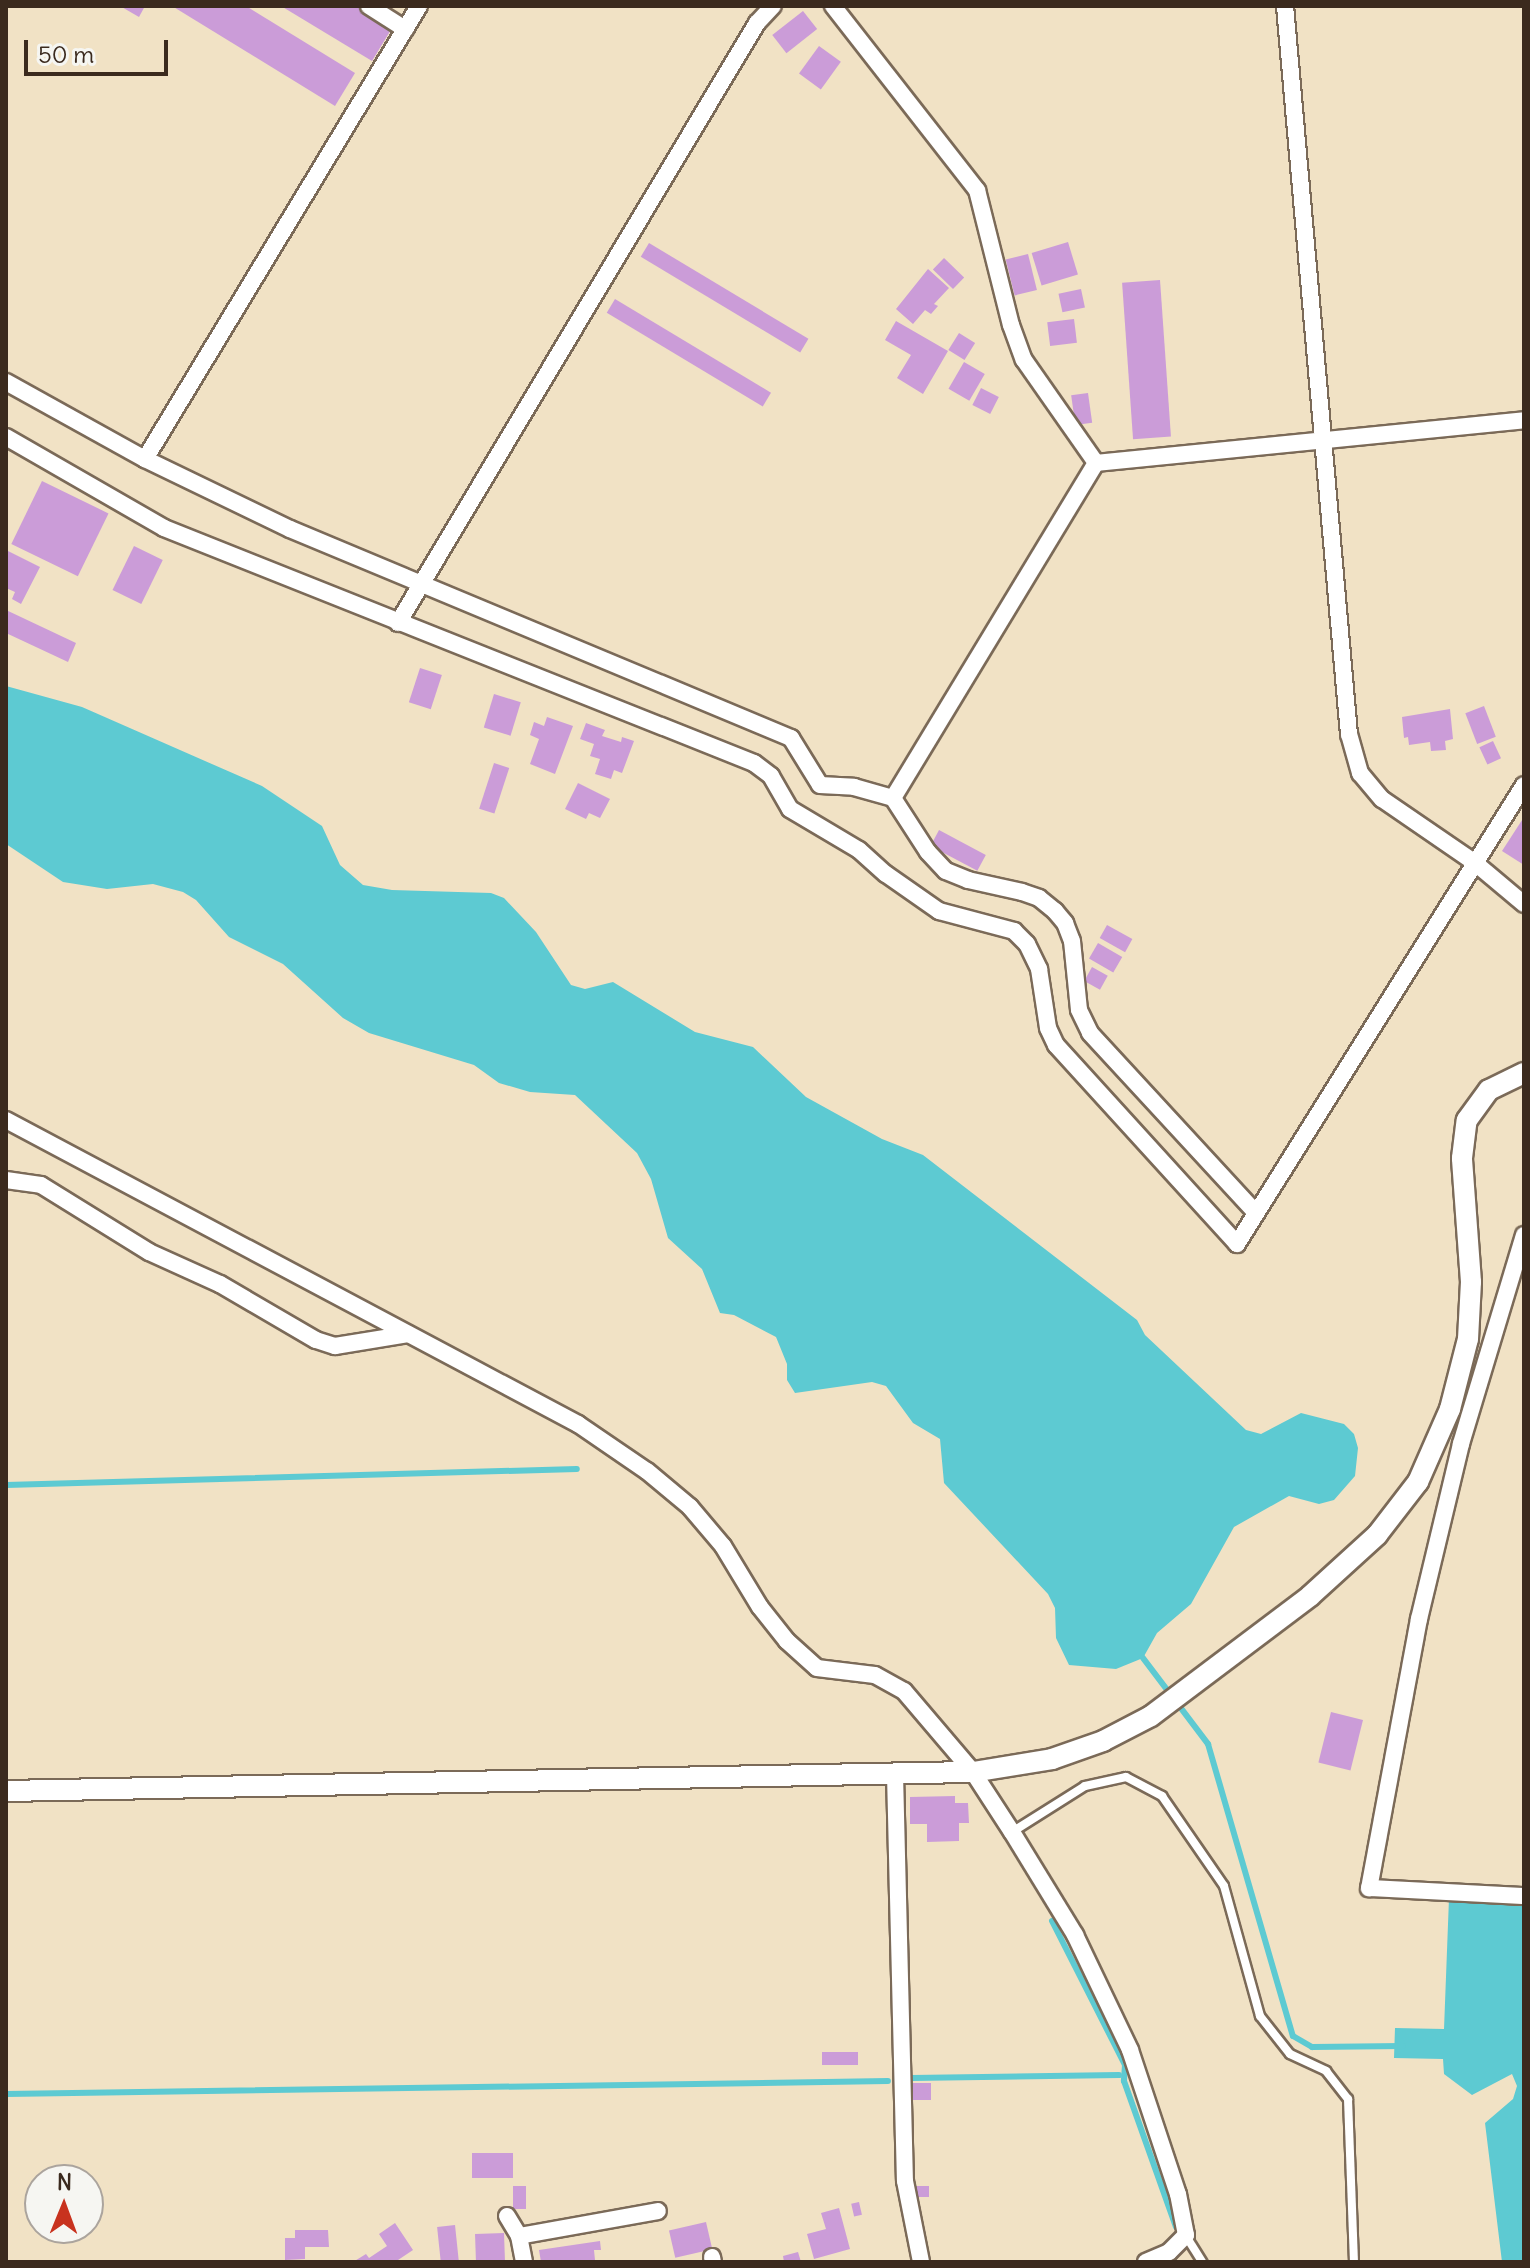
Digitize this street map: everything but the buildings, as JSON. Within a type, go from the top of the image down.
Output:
[{"type":"street","points":[[369,6],[405,29]]},
{"type":"street","points":[[145,459],[419,6]]},
{"type":"street","points":[[398,623],[757,23],[773,6]]},
{"type":"street","points":[[833,6],[977,190],[1011,325],[1024,360],[1096,463]]},
{"type":"street","points":[[1285,6],[1349,734],[1360,773],[1382,799],[1474,862],[1524,904]]},
{"type":"street","points":[[6,382],[145,459],[290,529],[791,738],[820,785],[854,787],[893,798],[928,852],[946,871],[968,880],[1031,895],[1055,911],[1065,923],[1072,941],[1079,1010],[1090,1033],[1256,1213]]},
{"type":"street","points":[[1096,463],[1524,420]]},
{"type":"street","points":[[6,437],[164,528],[754,763],[771,776],[790,809],[864,854],[886,874],[939,911],[1014,931],[1027,944],[1039,969],[1048,1028],[1056,1045],[1237,1244],[1524,785]]},
{"type":"street","points":[[893,798],[1096,463]]},
{"type":"street","points":[[6,1791],[973,1772],[1076,1752],[1151,1716],[1209,1674],[1348,1563],[1392,1519],[1431,1459],[1459,1383],[1468,1339],[1471,1282],[1462,1158],[1467,1120],[1489,1090],[1524,1073]]},
{"type":"street","points":[[6,1120],[578,1424],[647,1471],[690,1507],[723,1546],[760,1607],[787,1641],[817,1668],[875,1675],[904,1691],[973,1772],[1012,1832],[1075,1935],[1130,2050],[1178,2194],[1186,2235],[1169,2252],[1146,2262]]},
{"type":"street","points":[[6,1180],[41,1185],[149,1252],[220,1284],[316,1340],[335,1346],[408,1334]]},
{"type":"street","points":[[1524,1235],[1461,1444],[1419,1619],[1369,1888],[1524,1896]]},
{"type":"street","points":[[895,1774],[905,2181],[921,2262]]},
{"type":"street","points":[[519,2236],[658,2211]]},
{"type":"street","points":[[507,2216],[519,2236],[524,2262]]},
{"type":"lane","points":[[1012,1832],[1085,1786],[1126,1777],[1162,1796],[1224,1886],[1260,2016],[1290,2054],[1326,2071],[1348,2099],[1354,2262]]},
{"type":"lane","points":[[1186,2235],[1202,2262]]},
{"type":"water","points":[[6,686],[82,707],[262,786],[322,826],[340,865],[363,885],[392,890],[491,893],[504,898],[536,932],[571,985],[585,989],[613,982],[695,1032],[753,1047],[806,1097],[882,1139],[923,1155],[1137,1320],[1145,1335],[1246,1430],[1261,1434],[1301,1413],[1344,1424],[1354,1434],[1358,1448],[1355,1476],[1334,1500],[1319,1504],[1289,1496],[1234,1527],[1191,1604],[1157,1633],[1143,1658],[1116,1669],[1069,1665],[1056,1638],[1055,1608],[1048,1594],[944,1483],[940,1439],[913,1423],[886,1386],[872,1382],[795,1393],[787,1380],[787,1364],[776,1337],[734,1315],[720,1313],[702,1269],[668,1238],[651,1179],[637,1153],[575,1095],[530,1092],[499,1083],[474,1065],[369,1033],[343,1018],[283,964],[229,937],[196,900],[183,892],[153,884],[107,889],[63,882],[6,844]]},
{"type":"water","points":[[1449,1898],[1524,1901],[1524,2262],[1502,2262],[1485,2123],[1513,2099],[1517,2086],[1512,2074],[1472,2095],[1444,2074],[1443,2059],[1394,2058],[1395,2028],[1444,2029]]},
{"type":"waterway","points":[[6,1485],[577,1469]]},
{"type":"waterway","points":[[1143,1658],[1208,1744],[1293,2036],[1312,2047],[1403,2046]]},
{"type":"waterway","points":[[1052,1921],[1125,2065],[1124,2081],[1176,2227]]},
{"type":"waterway","points":[[911,2078],[1119,2075]]},
{"type":"waterway","points":[[6,2094],[888,2081]]}]
